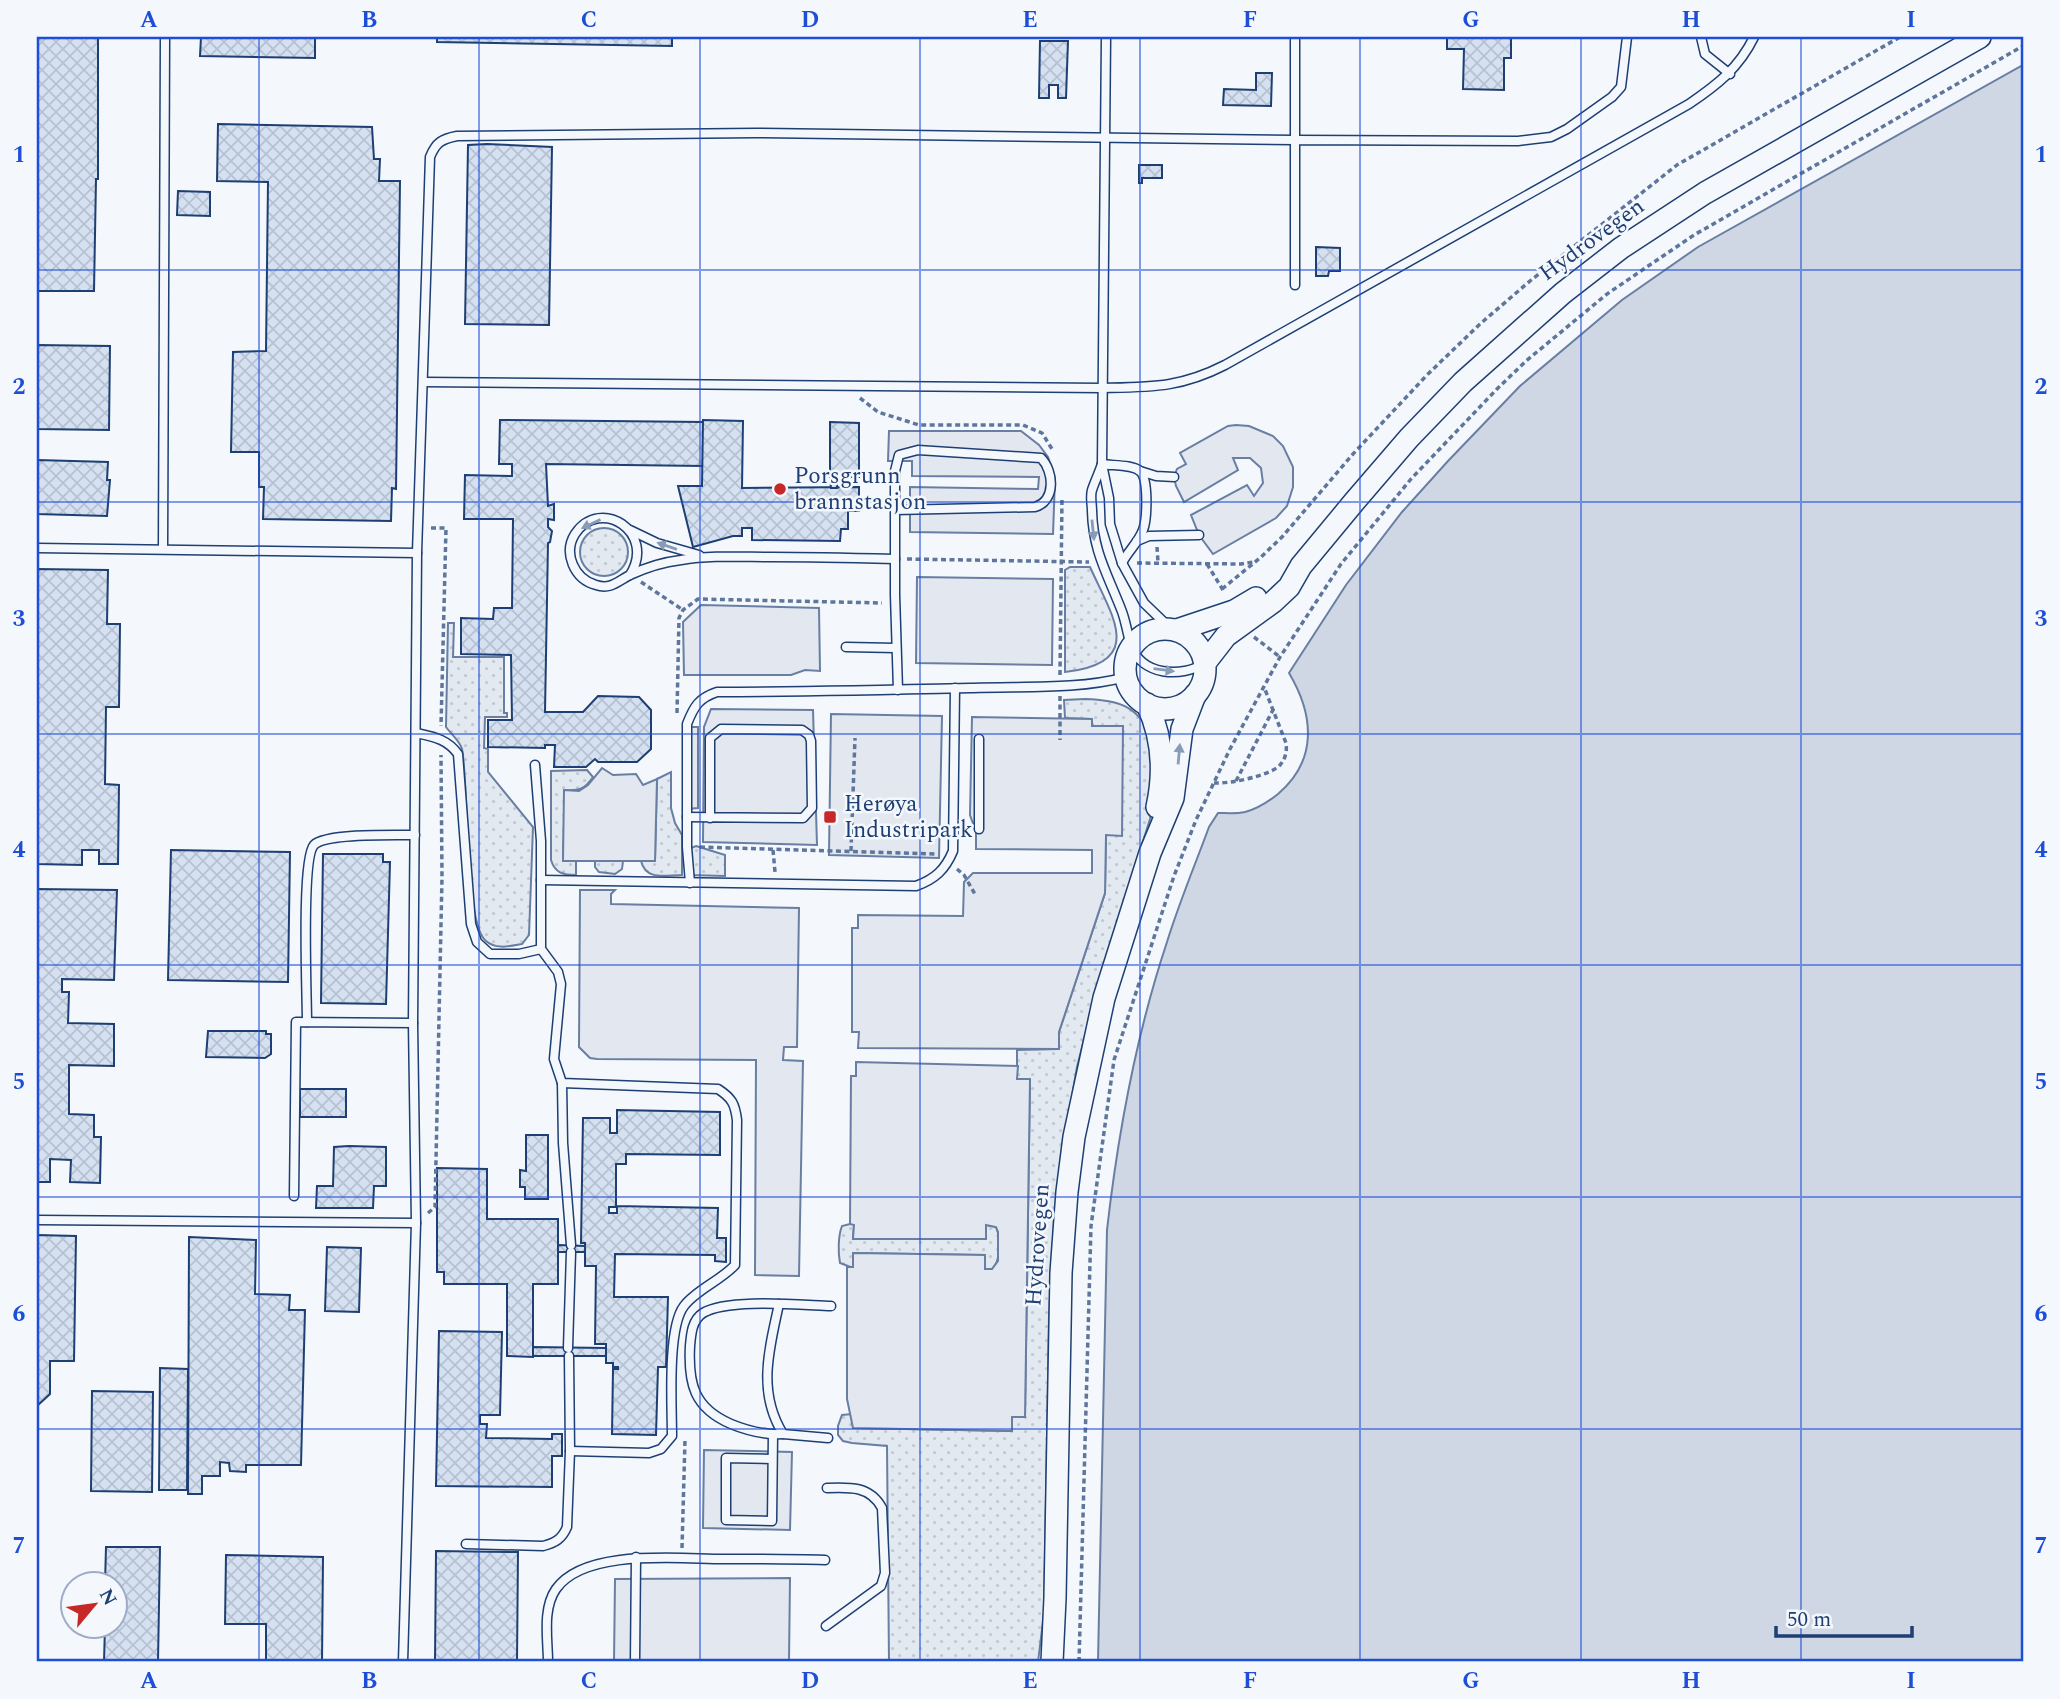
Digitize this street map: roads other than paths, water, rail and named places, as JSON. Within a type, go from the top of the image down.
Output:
[{"type":"street","name":"Hydrovegen","points":[[1052,1662],[1058,1339],[1067,1192],[1080,1100],[1099,1017],[1122,936],[1154,842],[1173,798],[1182,729],[1205,674],[1205,663],[1226,636],[1289,587],[1301,566],[1393,456],[1454,391],[1563,293],[1621,248],[1705,193],[1980,37]]},
{"type":"street","name":"Hydrovegen","points":[[1131,648],[1142,636],[1156,630],[1174,630],[1234,611],[1301,566]]},
{"type":"street","points":[[1174,630],[1196,643],[1205,663]]},
{"type":"street","points":[[1126,677],[1126,662],[1131,648]]},
{"type":"street","name":"Hydrovegen","points":[[1126,677],[1137,697],[1147,704],[1156,723],[1162,753],[1154,842]]},
{"type":"street","points":[[1147,704],[1159,708],[1173,708],[1195,695]]},
{"type":"lane","points":[[163,549],[165,37]]},
{"type":"lane","points":[[1106,37],[1102,464],[1109,498],[1110,524],[1122,563],[1144,603],[1174,630]]},
{"type":"lane","points":[[1295,37],[1295,285]]},
{"type":"lane","points":[[403,1662],[416,1223],[413,1023],[417,553],[430,157],[434,146],[443,139],[457,136],[756,133],[1518,141],[1551,137],[1612,97],[1620,87],[1627,37]]},
{"type":"lane","points":[[1701,37],[1705,54],[1730,74]]},
{"type":"lane","points":[[424,382],[1161,387],[1205,375],[1689,104],[1730,74],[1754,37]]},
{"type":"lane","points":[[895,510],[1041,505],[1050,492],[1049,470],[1041,458],[918,450],[899,455],[895,471],[895,510],[895,559],[898,690]]},
{"type":"lane","points":[[1102,464],[1174,477]]},
{"type":"lane","points":[[1102,464],[1091,492],[1092,530],[1095,546],[1121,608],[1131,648],[1155,670],[1181,671],[1205,663]]},
{"type":"lane","points":[[1138,541],[1143,530],[1146,503],[1145,486],[1139,471]]},
{"type":"lane","points":[[705,556],[670,548],[607,518],[585,524],[575,534],[570,547],[570,559],[576,572],[596,586],[618,584],[630,575],[662,564],[705,556],[895,559]]},
{"type":"lane","points":[[630,530],[638,552],[630,575]]},
{"type":"lane","points":[[1122,563],[1129,550],[1138,541],[1149,536],[1199,535]]},
{"type":"lane","points":[[37,548],[417,553]]},
{"type":"lane","points":[[846,647],[897,648]]},
{"type":"lane","points":[[690,883],[687,847],[687,724],[695,705],[704,696],[717,692],[1060,685],[1126,677]]},
{"type":"lane","points":[[541,880],[916,886],[936,877],[949,861],[953,851],[955,688]]},
{"type":"lane","points":[[687,817],[710,818],[803,818],[812,808],[809,735],[802,730],[721,729],[715,732],[710,738],[710,818]]},
{"type":"lane","points":[[416,733],[441,738],[452,745],[458,754],[470,914],[477,942],[490,954],[519,954],[541,949]]},
{"type":"lane","points":[[979,739],[979,829]]},
{"type":"lane","points":[[466,1544],[543,1546],[559,1540],[566,1527],[570,1451],[571,1249],[563,1143],[562,1083],[554,1059],[561,984],[558,972],[541,949],[541,841],[535,765]]},
{"type":"lane","points":[[307,1022],[307,877],[310,852],[314,844],[341,837],[415,835]]},
{"type":"lane","points":[[293,1196],[296,1022],[413,1023]]},
{"type":"lane","points":[[562,1083],[718,1089],[735,1104],[737,1120],[735,1265],[724,1277],[684,1305],[678,1317],[674,1337],[672,1436],[661,1449],[649,1453],[570,1451]]},
{"type":"lane","points":[[37,1220],[416,1223]]},
{"type":"lane","points":[[779,1304],[770,1346],[768,1391],[772,1415],[783,1434]]},
{"type":"lane","points":[[828,1438],[752,1432],[710,1413],[696,1396],[690,1375],[690,1348],[692,1326],[697,1318],[709,1310],[726,1305],[831,1306]]},
{"type":"lane","points":[[772,1459],[726,1458],[726,1520],[772,1521],[773,1434]]},
{"type":"lane","points":[[826,1626],[881,1586],[885,1573],[882,1508],[877,1499],[854,1487],[827,1488]]},
{"type":"lane","points":[[635,1662],[636,1558]]},
{"type":"lane","points":[[548,1662],[548,1604],[556,1588],[570,1576],[593,1565],[636,1558],[825,1560]]},
{"type":"place","name":"Porsgrunn brannstasjon","points":[[780,489]]},
{"type":"place","name":"Herøya Industripark","points":[[830,817]]}]
